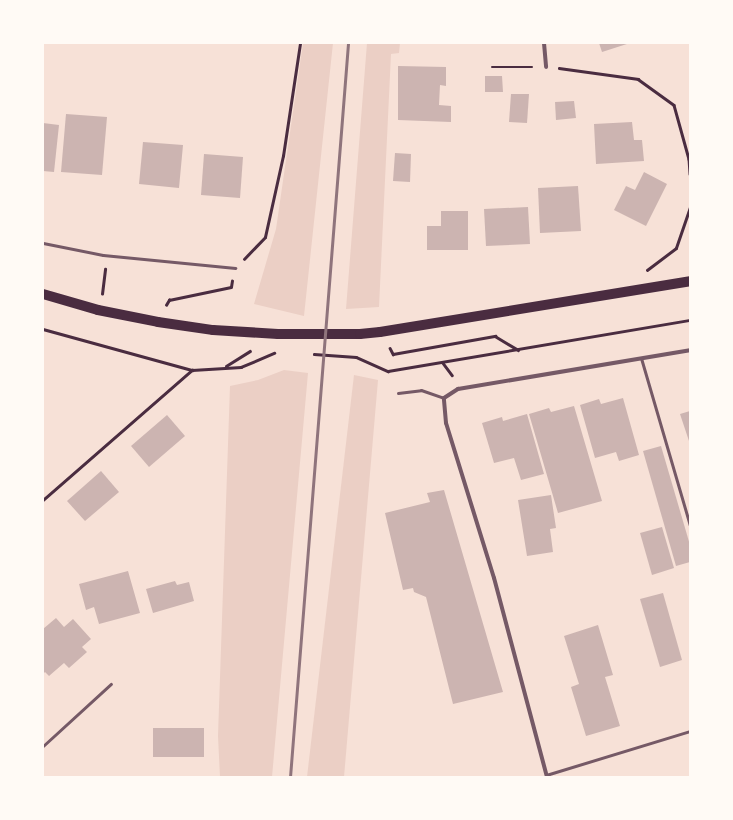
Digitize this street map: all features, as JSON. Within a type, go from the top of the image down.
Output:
[{"type":"main road","points":[[43,294],[98,310],[158,322],[213,330],[278,334],[360,334],[690,281]]},
{"type":"street","points":[[544,43],[546,66]]},
{"type":"street","points":[[547,776],[494,578],[446,423],[444,398],[458,389],[690,350]]},
{"type":"lane","points":[[43,243],[103,255],[235,268]]},
{"type":"lane","points":[[641,358],[690,526]]},
{"type":"lane","points":[[398,393],[421,390],[444,398]]},
{"type":"lane","points":[[43,746],[111,684]]},
{"type":"lane","points":[[547,776],[690,731]]},
{"type":"path","points":[[158,322],[169,300],[231,287],[235,268],[265,237],[283,156],[300,43]]},
{"type":"path","points":[[492,66],[546,66],[638,79],[674,105],[689,159],[690,174]]},
{"type":"path","points":[[645,271],[676,248],[690,207]]},
{"type":"path","points":[[102,294],[105,272],[103,255]]},
{"type":"path","points":[[310,353],[356,357],[388,371],[690,320]]},
{"type":"path","points":[[43,329],[192,370],[240,367],[279,350]]},
{"type":"path","points":[[380,332],[393,354],[495,336],[518,350]]},
{"type":"path","points":[[43,500],[192,370]]},
{"type":"shaded area","points":[[303,43],[333,43],[304,316],[254,304],[276,229]]},
{"type":"shaded area","points":[[367,43],[400,43],[399,53],[391,54],[379,307],[346,309]]},
{"type":"shaded area","points":[[284,370],[308,373],[272,777],[220,777],[218,736],[230,386],[258,380]]},
{"type":"shaded area","points":[[354,375],[378,380],[344,777],[307,777]]},
{"type":"building","points":[[599,43],[630,43],[602,52]]},
{"type":"building","points":[[398,66],[446,67],[446,86],[440,85],[439,105],[451,106],[451,122],[398,120]]},
{"type":"building","points":[[485,76],[502,76],[503,92],[485,92]]},
{"type":"building","points":[[511,94],[529,94],[527,123],[509,122]]},
{"type":"building","points":[[574,101],[576,118],[556,120],[555,102]]},
{"type":"building","points":[[66,114],[107,117],[102,175],[61,172]]},
{"type":"building","points":[[632,122],[634,140],[642,140],[644,161],[596,164],[594,124]]},
{"type":"building","points":[[43,123],[59,125],[54,172],[43,171]]},
{"type":"building","points":[[143,142],[183,145],[179,188],[139,184]]},
{"type":"building","points":[[395,153],[411,154],[410,182],[393,181]]},
{"type":"building","points":[[204,154],[243,157],[240,198],[201,195]]},
{"type":"building","points":[[644,172],[667,184],[646,226],[614,210],[626,186],[635,190]]},
{"type":"building","points":[[578,186],[581,231],[540,233],[538,188]]},
{"type":"building","points":[[528,207],[530,244],[486,246],[484,209]]},
{"type":"building","points":[[441,211],[468,211],[468,250],[427,250],[427,226],[441,226]]},
{"type":"building","points":[[623,398],[639,455],[619,461],[616,452],[595,458],[580,405],[599,399],[601,404]]},
{"type":"building","points":[[574,406],[602,501],[558,513],[529,414],[549,408],[551,412]]},
{"type":"building","points":[[690,411],[690,444],[680,414]]},
{"type":"building","points":[[527,414],[544,474],[521,480],[514,458],[494,463],[482,423],[502,417],[503,421]]},
{"type":"building","points":[[167,415],[185,436],[149,467],[131,446]]},
{"type":"building","points":[[661,446],[690,545],[690,562],[676,566],[643,451]]},
{"type":"building","points":[[101,471],[119,492],[85,521],[67,501]]},
{"type":"building","points":[[444,490],[503,692],[453,704],[426,597],[414,592],[413,588],[403,590],[385,513],[430,502],[427,493]]},
{"type":"building","points":[[551,495],[556,528],[550,529],[553,552],[527,556],[518,500]]},
{"type":"building","points":[[662,527],[674,568],[652,575],[640,533]]},
{"type":"building","points":[[128,571],[140,613],[99,624],[94,607],[86,610],[79,584]]},
{"type":"building","points":[[175,581],[177,585],[189,582],[194,601],[153,613],[146,589]]},
{"type":"building","points":[[663,593],[682,660],[660,667],[640,599]]},
{"type":"building","points":[[56,618],[64,627],[73,619],[91,639],[82,647],[87,652],[69,668],[64,663],[49,676],[45,672],[43,674],[43,629]]},
{"type":"building","points":[[598,625],[613,675],[605,677],[620,726],[586,736],[571,687],[579,684],[564,636]]},
{"type":"building","points":[[153,728],[204,728],[204,757],[153,757]]},
{"type":"railway","points":[[290,777],[348,43]]}]
